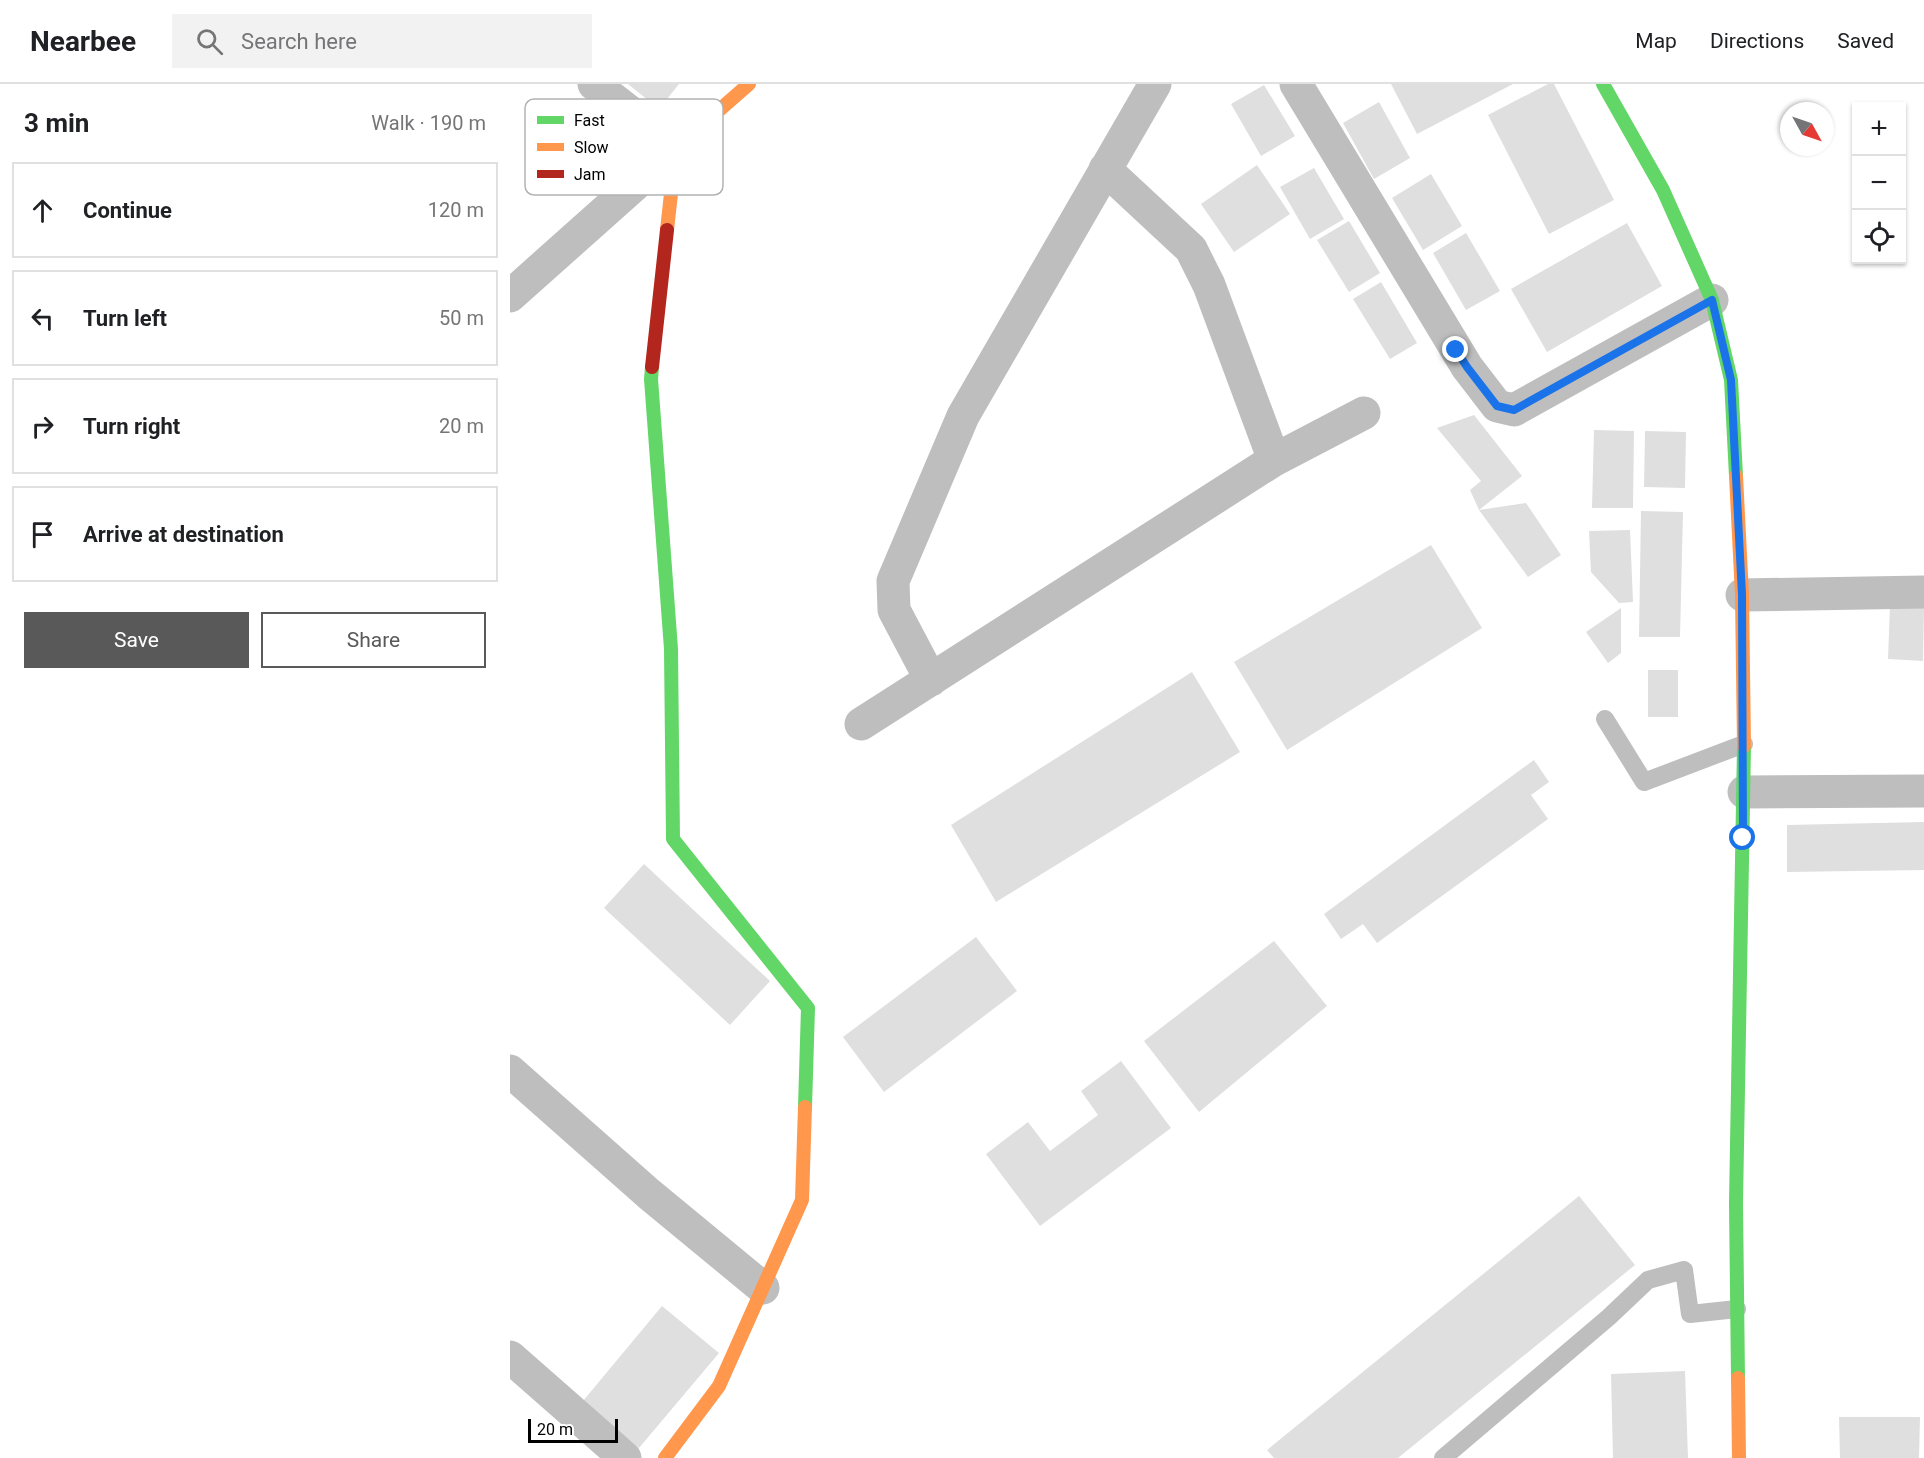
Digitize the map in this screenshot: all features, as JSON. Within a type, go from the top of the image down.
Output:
[{"type":"street","points":[[594,84],[613,99]]},
{"type":"street","points":[[723,107],[749,84]]},
{"type":"street","points":[[931,680],[894,610],[893,581],[963,416],[1155,84]]},
{"type":"street","points":[[1296,84],[1467,367],[1497,406],[1514,410],[1712,300]]},
{"type":"street","points":[[1603,84],[1663,190],[1712,300],[1731,380],[1742,595],[1744,744],[1736,1203],[1739,1458]]},
{"type":"street","points":[[1105,169],[1191,249],[1209,285],[1274,460]]},
{"type":"street","points":[[510,296],[623,195]]},
{"type":"street","points":[[665,1458],[719,1386],[802,1200],[808,1008],[674,839],[671,649],[651,379],[671,195]]},
{"type":"street","points":[[861,724],[1274,460],[1364,413]]},
{"type":"street","points":[[1742,595],[1924,592]]},
{"type":"street","points":[[1744,792],[1924,791]]},
{"type":"street","points":[[510,1071],[649,1194],[763,1288]]},
{"type":"street","points":[[510,1357],[625,1458]]},
{"type":"lane","points":[[1605,719],[1644,782],[1744,744]]},
{"type":"lane","points":[[1443,1458],[1609,1317],[1648,1280],[1684,1270],[1690,1314],[1737,1309]]},
{"type":"building","points":[[628,84],[679,84],[667,99],[647,99]]},
{"type":"building","points":[[1391,84],[1513,84],[1417,134]]},
{"type":"building","points":[[1548,84],[1554,84],[1614,200],[1549,234],[1488,115]]},
{"type":"building","points":[[1264,85],[1295,136],[1261,156],[1231,104]]},
{"type":"building","points":[[1379,102],[1410,158],[1374,179],[1343,123]]},
{"type":"building","points":[[1257,165],[1290,214],[1234,252],[1201,204]]},
{"type":"building","points":[[1314,168],[1344,219],[1310,239],[1280,187]]},
{"type":"building","points":[[1431,174],[1462,226],[1423,250],[1392,198]]},
{"type":"building","points":[[1349,221],[1380,273],[1349,292],[1317,240]]},
{"type":"building","points":[[1627,223],[1662,286],[1547,352],[1511,289]]},
{"type":"building","points":[[1466,233],[1500,291],[1466,310],[1433,253]]},
{"type":"building","points":[[1381,282],[1417,343],[1390,359],[1353,299]]},
{"type":"building","points":[[1474,415],[1522,476],[1479,510],[1470,490],[1481,481],[1437,428]]},
{"type":"building","points":[[1594,430],[1634,431],[1633,508],[1592,508]]},
{"type":"building","points":[[1645,431],[1686,432],[1685,488],[1644,487]]},
{"type":"building","points":[[1526,503],[1561,555],[1528,577],[1479,510]]},
{"type":"building","points":[[1641,511],[1683,512],[1680,637],[1639,637]]},
{"type":"building","points":[[1630,530],[1633,602],[1619,603],[1591,572],[1589,531]]},
{"type":"building","points":[[1431,545],[1482,628],[1287,750],[1234,662]]},
{"type":"building","points":[[1890,605],[1924,607],[1923,661],[1888,659]]},
{"type":"building","points":[[1621,608],[1621,653],[1608,663],[1586,632]]},
{"type":"building","points":[[1648,670],[1678,670],[1678,717],[1648,717]]},
{"type":"building","points":[[1192,672],[1240,752],[996,902],[951,825]]},
{"type":"building","points":[[1534,760],[1549,782],[1531,795],[1548,819],[1377,943],[1363,924],[1341,939],[1324,914]]},
{"type":"building","points":[[1924,822],[1924,870],[1787,872],[1787,825]]},
{"type":"building","points":[[644,864],[770,981],[730,1025],[604,908]]},
{"type":"building","points":[[976,937],[1017,991],[884,1092],[843,1037]]},
{"type":"building","points":[[1274,941],[1327,1006],[1199,1112],[1144,1041]]},
{"type":"building","points":[[1121,1061],[1171,1128],[1040,1226],[986,1154],[1028,1122],[1050,1151],[1098,1115],[1081,1091]]},
{"type":"building","points":[[1579,1196],[1635,1265],[1398,1458],[1274,1458],[1267,1450]]},
{"type":"building","points":[[662,1306],[719,1353],[639,1448],[583,1401]]},
{"type":"building","points":[[1685,1371],[1688,1458],[1613,1458],[1611,1374]]},
{"type":"building","points":[[1839,1417],[1920,1417],[1919,1458],[1840,1458]]},
{"type":"traffic: fast","points":[[1603,84],[1663,190],[1712,300],[1731,380],[1736,476]]},
{"type":"traffic: fast","points":[[652,367],[651,379],[671,649],[673,839],[808,1008],[805,1107]]},
{"type":"traffic: fast","points":[[1738,1378],[1736,1203],[1744,746]]},
{"type":"traffic: slow","points":[[723,107],[749,84]]},
{"type":"traffic: slow","points":[[667,230],[671,195]]},
{"type":"traffic: slow","points":[[1736,476],[1742,595],[1744,746]]},
{"type":"traffic: slow","points":[[665,1458],[719,1386],[802,1200],[805,1107]]},
{"type":"traffic: slow","points":[[1738,1378],[1739,1458]]},
{"type":"traffic: jam","points":[[652,367],[667,230]]},
{"type":"route","points":[[1456,350],[1497,406],[1514,410],[1712,300],[1731,380],[1742,595],[1743,838]]}]
